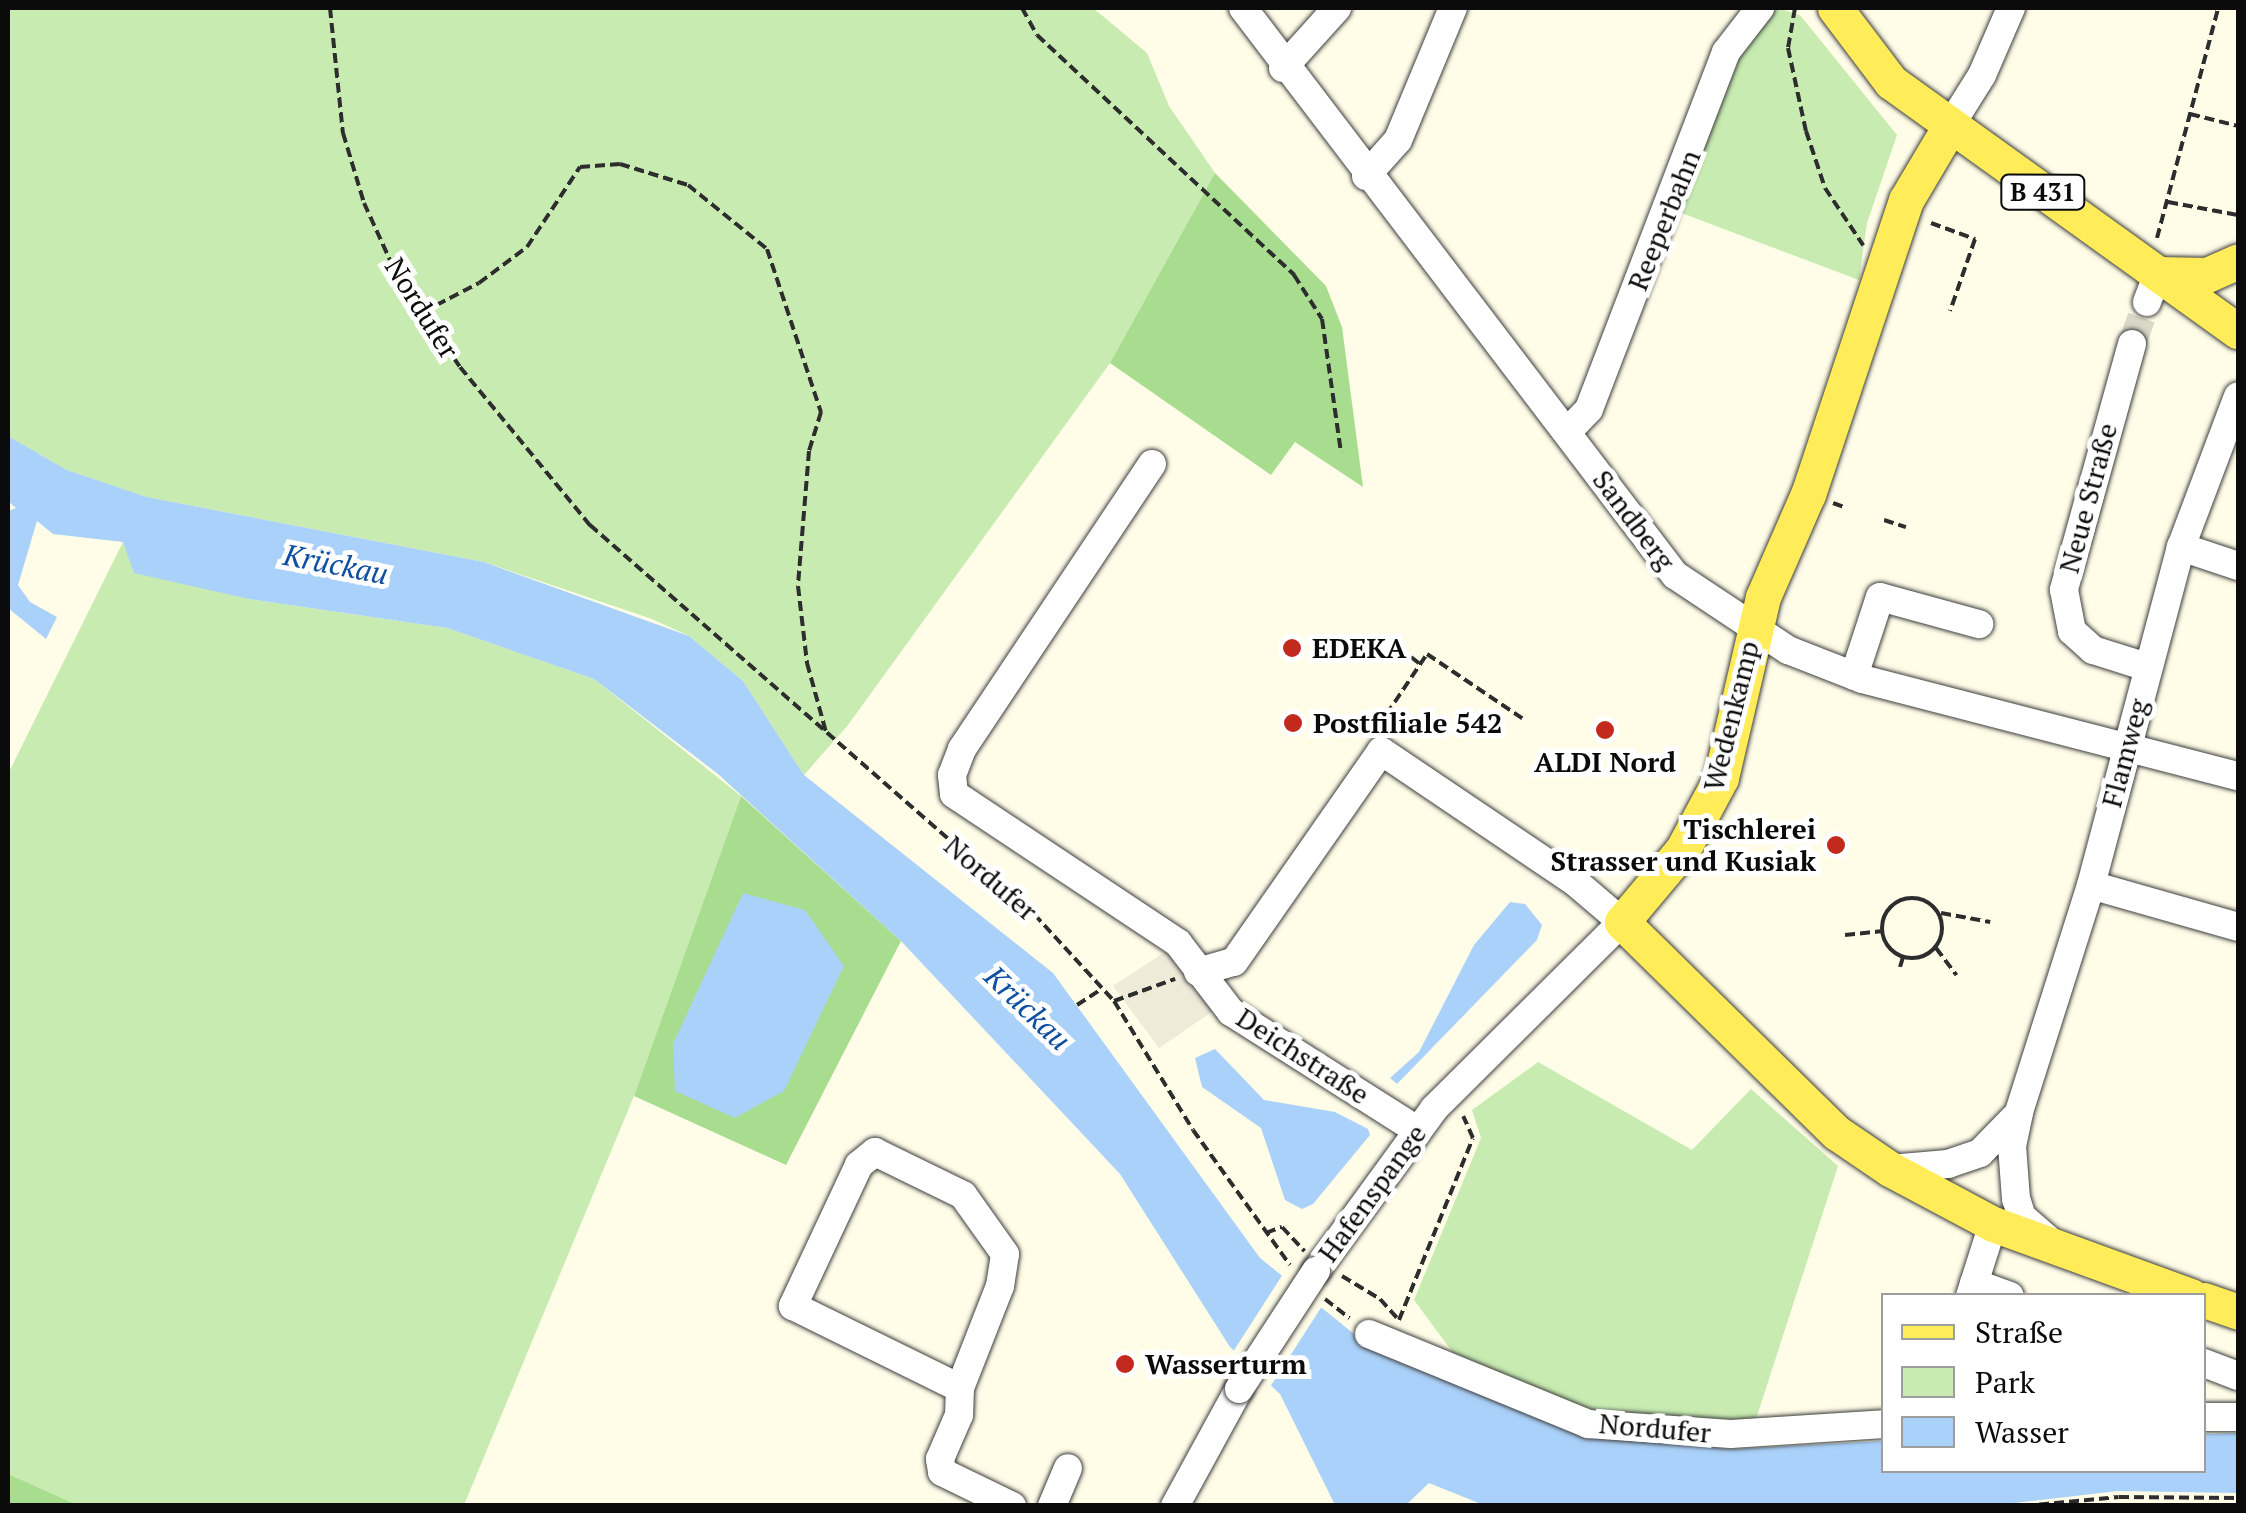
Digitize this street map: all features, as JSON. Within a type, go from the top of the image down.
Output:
[{"type":"main road","name":"B 431","points":[[1835,8],[1891,82],[2152,288],[2238,331]]},
{"type":"main road","name":"Wedenkamp","points":[[1622,922],[1707,809],[1721,778],[1753,627],[1808,494],[1906,200],[1950,126]]},
{"type":"main road","points":[[2152,288],[2207,275],[2238,260]]},
{"type":"main road","points":[[1622,922],[1838,1133],[1890,1169],[1993,1224],[2183,1293]]},
{"type":"main road","points":[[2206,1301],[2238,1312]]},
{"type":"street","name":"Sandberg","points":[[1243,8],[1283,68],[1675,575],[1788,650],[1918,699],[2238,776]]},
{"type":"street","points":[[1283,68],[1337,8]]},
{"type":"street","points":[[1366,176],[1398,140],[1454,8]]},
{"type":"street","name":"Reeperbahn","points":[[1568,432],[1589,409],[1726,52],[1760,8]]},
{"type":"street","points":[[1950,126],[1982,75],[2011,8]]},
{"type":"street","name":"Neue Straße","points":[[2132,344],[2065,577],[2064,602],[2072,630],[2093,650],[2146,668]]},
{"type":"street","name":"Flamweg","points":[[2073,1254],[2022,1217],[2012,1146],[2018,1112],[2091,885],[2181,547],[2238,396]]},
{"type":"street","name":"Deichstraße","points":[[1152,464],[962,748],[952,775],[954,794],[1178,942],[1232,1012],[1417,1130]]},
{"type":"street","points":[[2181,547],[2238,566]]},
{"type":"street","points":[[1854,676],[1880,597],[1979,624]]},
{"type":"street","points":[[1198,972],[1234,962],[1381,751],[1574,882],[1622,922]]},
{"type":"street","points":[[2091,885],[2238,927]]},
{"type":"street","name":"Hafenspange","points":[[1176,1506],[1239,1389],[1417,1130],[1622,922]]},
{"type":"street","name":"Flamweg","points":[[1890,1169],[1980,1154],[2018,1112]]},
{"type":"street","points":[[960,1388],[794,1306],[859,1164],[875,1152],[963,1195],[1005,1254],[1000,1286],[960,1388],[959,1414],[940,1458],[942,1472],[1012,1506]]},
{"type":"street","points":[[1971,1289],[1993,1224]]},
{"type":"street","name":"Nordufer","points":[[1386,1332],[1588,1424],[1731,1434],[1881,1424]]},
{"type":"street","points":[[2206,1364],[2238,1376]]},
{"type":"street","points":[[2206,1417],[2238,1417]]},
{"type":"street","points":[[1052,1506],[1068,1468]]},
{"type":"path","name":"Nordufer","points":[[330,8],[343,133],[364,203],[422,312],[590,525],[1034,914],[1114,1001],[1266,1234],[1386,1332]]},
{"type":"path","points":[[1022,8],[1037,34],[1294,275],[1322,319],[1341,453]]},
{"type":"path","points":[[1794,8],[1788,48],[1806,130],[1832,200],[1868,251]]},
{"type":"path","points":[[2157,238],[2218,8]]},
{"type":"path","points":[[2190,114],[2238,126]]},
{"type":"path","points":[[422,312],[479,283],[527,247],[580,168],[620,164],[688,185],[767,249],[821,412],[809,451],[798,586],[806,663],[827,736]]},
{"type":"path","points":[[2168,202],[2238,215]]},
{"type":"path","points":[[1931,223],[1974,239],[1950,311]]},
{"type":"path","points":[[1829,502],[1844,508]]},
{"type":"path","points":[[1884,520],[1906,527]]},
{"type":"path","points":[[1411,657],[1420,664]]},
{"type":"path","points":[[1881,931],[1898,901],[1921,899],[1939,914],[1960,912],[1990,922]]},
{"type":"path","points":[[1939,914],[1936,948],[1956,974]]},
{"type":"path","points":[[1845,935],[1881,931]]},
{"type":"path","points":[[1881,931],[1903,957]]},
{"type":"path","points":[[1903,957],[1936,948]]},
{"type":"path","points":[[1900,967],[1903,957]]},
{"type":"path","points":[[1114,1001],[1198,972]]},
{"type":"path","points":[[1078,1006],[1102,989]]},
{"type":"path","points":[[1386,1332],[1473,1138],[1461,1112]]},
{"type":"path","points":[[1266,1234],[1282,1227],[1298,1245]]},
{"type":"path","points":[[1317,1277],[1380,1299],[1386,1332]]},
{"type":"path","points":[[2024,1506],[2119,1497],[2238,1498]]},
{"type":"green space","points":[[8,8],[1093,8],[1147,53],[1169,106],[1215,173],[1110,363],[848,725],[804,775],[743,681],[689,636],[652,619],[484,562],[147,497],[67,470],[8,436]]},
{"type":"green space","points":[[1777,8],[1800,15],[1897,135],[1867,223],[1859,280],[1679,212],[1740,56]]},
{"type":"green space","points":[[1215,173],[1326,286],[1342,327],[1363,487],[1295,442],[1271,475],[1110,363]]},
{"type":"green space","points":[[123,542],[249,599],[447,628],[594,679],[741,796],[634,1096],[464,1505],[71,1505],[8,1474],[8,774]]},
{"type":"green space","points":[[741,796],[901,941],[786,1165],[634,1096]]},
{"type":"green space","points":[[1538,1062],[1692,1150],[1751,1089],[1838,1166],[1756,1419],[1681,1424],[1589,1410],[1457,1358],[1414,1300],[1481,1138],[1472,1110]]},
{"type":"green space","points":[[8,1474],[72,1503],[8,1505]]},
{"type":"shaded area","points":[[1168,950],[1234,997],[1159,1048],[1113,986]]},
{"type":"water","name":"Krückau","points":[[8,436],[67,470],[147,497],[484,562],[689,636],[743,681],[804,775],[1053,973],[1260,1258],[1369,1346],[1585,1437],[1731,1449],[1881,1441],[1881,1473],[2206,1473],[2206,1434],[2238,1433],[2238,1493],[2118,1491],[1989,1506],[1486,1506],[1429,1483],[1406,1505],[1335,1505],[1280,1394],[1230,1347],[1120,1174],[901,941],[718,774],[594,679],[447,628],[249,599],[134,573],[123,542],[53,534],[37,521],[18,585],[30,602],[57,617],[46,639],[8,608],[8,511],[16,508],[8,501]]},
{"type":"water","points":[[743,893],[805,910],[844,966],[784,1091],[735,1118],[675,1091],[673,1044]]},
{"type":"water","points":[[1510,902],[1525,904],[1542,925],[1537,940],[1397,1084],[1390,1078],[1419,1052],[1474,945]]},
{"type":"water","points":[[1215,1049],[1264,1100],[1335,1112],[1368,1129],[1370,1135],[1313,1204],[1302,1209],[1285,1200],[1261,1128],[1202,1087],[1195,1058]]},
{"type":"pier","points":[[1285,1271],[1324,1303],[1268,1390],[1231,1355]]},
{"type":"tunnel","points":[[2132,344],[2147,302]]},
{"type":"place","name":"EDEKA","points":[[1292,648]]},
{"type":"place","name":"Postfiliale 542","points":[[1293,723]]},
{"type":"place","name":"ALDI Nord","points":[[1605,730]]},
{"type":"place","name":"Tischlerei Strasser und Kusiak","points":[[1836,845]]},
{"type":"place","name":"Wasserturm","points":[[1125,1364]]}]
